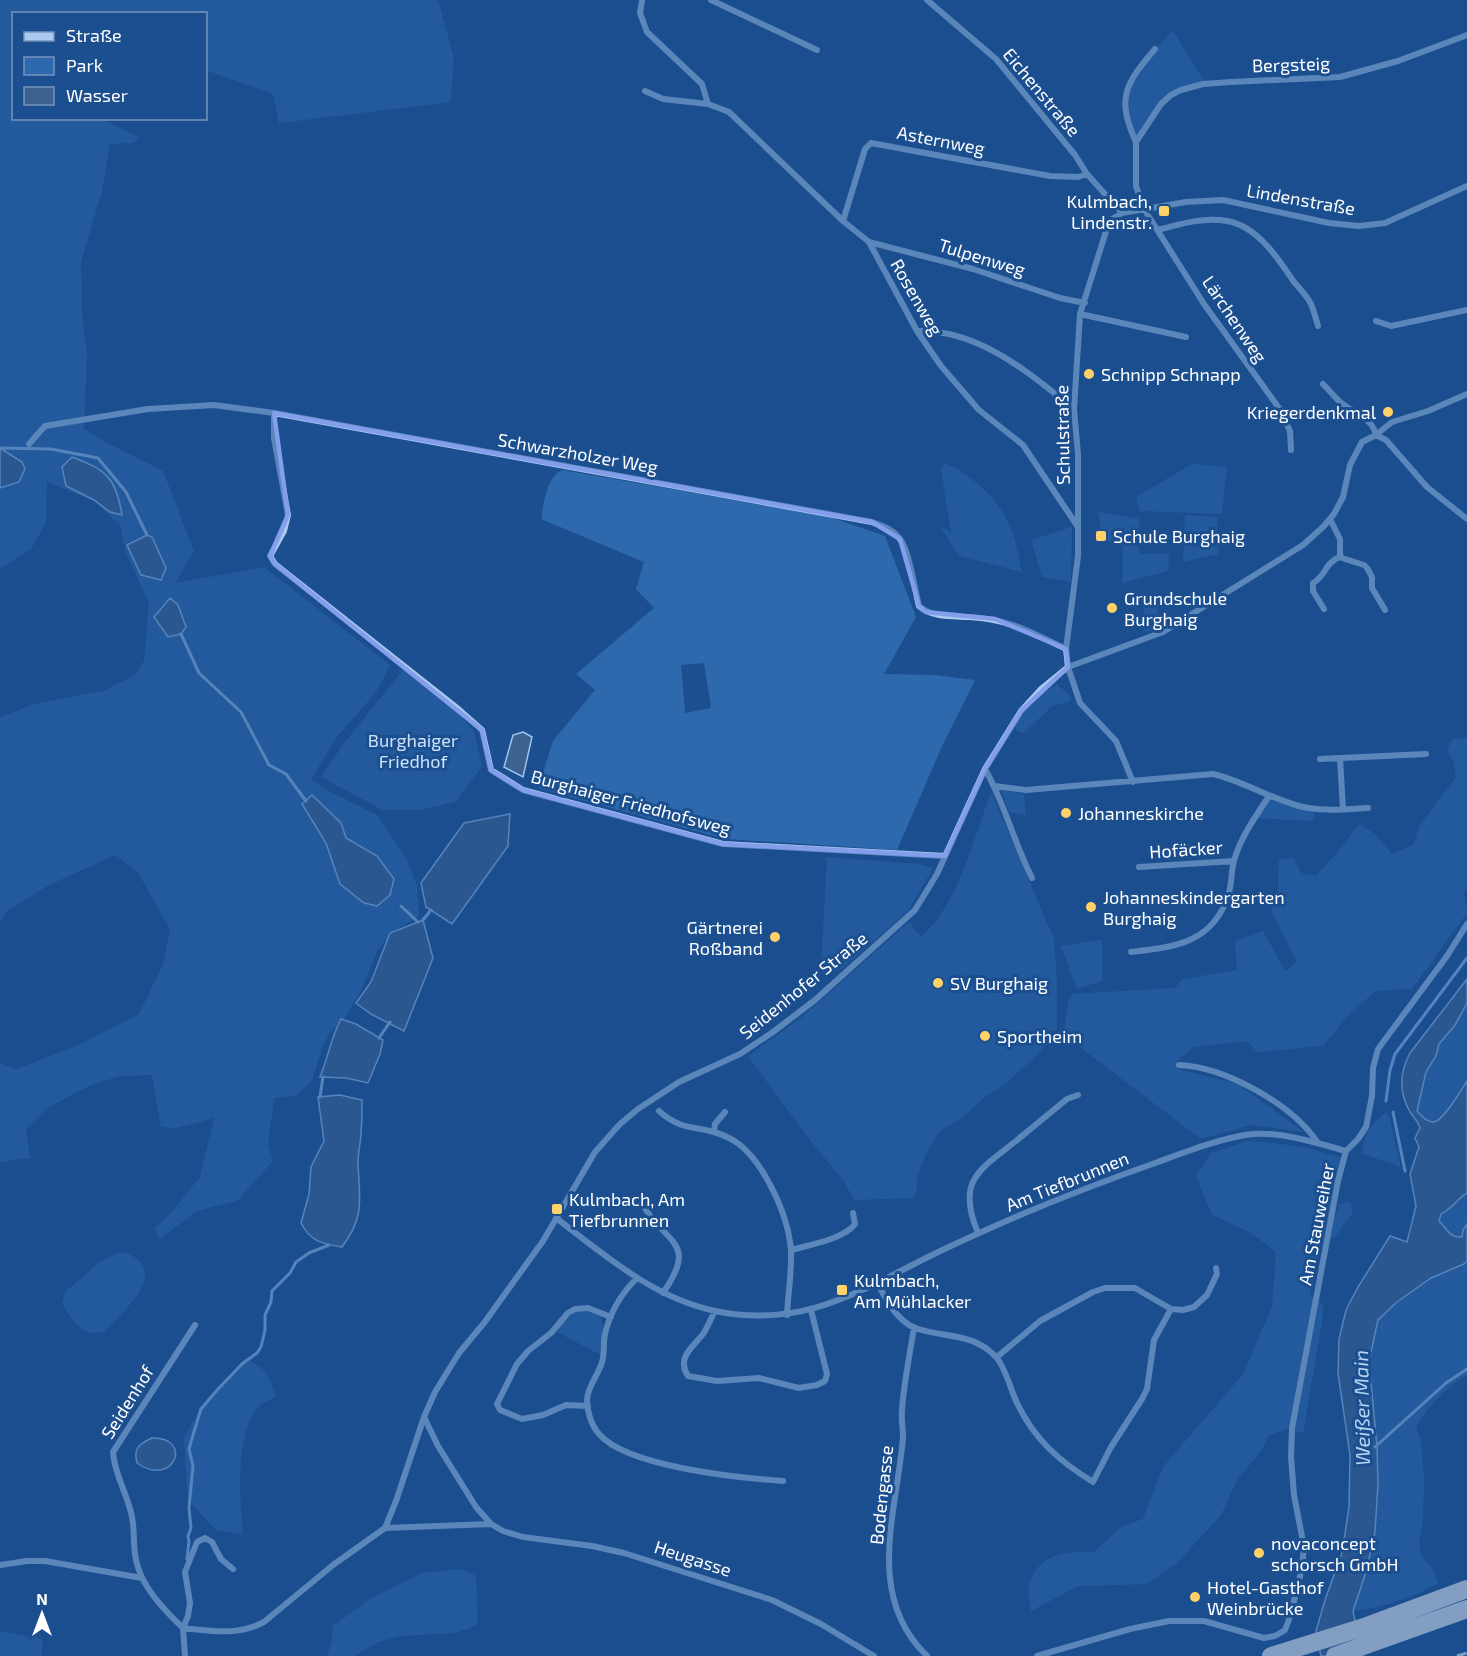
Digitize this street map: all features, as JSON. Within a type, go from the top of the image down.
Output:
[{"type":"highway","points":[[1335,1656],[1423,1605],[1467,1589]]},
{"type":"highway","points":[[1271,1656],[1430,1623],[1467,1609]]},
{"type":"street","points":[[642,0],[640,13],[647,32],[702,84],[708,104]]},
{"type":"street","points":[[711,0],[816,50]]},
{"type":"street","name":"Eichenstraße","points":[[927,0],[996,59],[1075,155],[1087,174],[1122,213]]},
{"type":"street","name":"Bergsteig","points":[[1136,142],[1161,104],[1181,90],[1203,84],[1340,77],[1398,61],[1467,35]]},
{"type":"street","points":[[1143,209],[1136,186],[1136,142],[1124,112],[1125,95],[1140,67],[1155,49]]},
{"type":"street","name":"Rosenweg","points":[[645,91],[675,102],[708,104],[729,112],[843,222],[869,242],[917,331],[941,366],[979,410],[1023,445],[1078,527]]},
{"type":"street","name":"Asternweg","points":[[843,222],[866,149],[871,143],[1050,176],[1078,177],[1087,174]]},
{"type":"street","name":"Lindenstraße","points":[[1122,213],[1186,202],[1223,200],[1329,223],[1359,226],[1385,223],[1467,186]]},
{"type":"street","name":"Lärchenweg","points":[[1143,209],[1204,304],[1279,408],[1290,431],[1291,450]]},
{"type":"street","name":"Schulstraße","points":[[1122,213],[1108,225],[1080,314],[1074,409],[1078,527],[1076,589],[1066,649],[1068,667],[1080,703],[1116,741],[1133,782]]},
{"type":"street","points":[[1158,230],[1185,222],[1212,220],[1242,225],[1279,260],[1310,304],[1318,326]]},
{"type":"street","name":"Tulpenweg","points":[[869,242],[973,268],[1060,298],[1085,303]]},
{"type":"street","points":[[1376,321],[1391,326],[1467,310]]},
{"type":"street","points":[[1080,314],[1186,337]]},
{"type":"street","points":[[917,331],[936,330],[958,336],[988,349],[1024,370],[1074,409]]},
{"type":"street","points":[[1323,384],[1342,403],[1359,413],[1374,426],[1376,435],[1386,440],[1427,487],[1467,519]]},
{"type":"street","name":"Seidenhofer Straße","points":[[424,1417],[435,1392],[459,1353],[484,1323],[543,1241],[595,1152],[621,1124],[638,1109],[679,1082],[740,1054],[815,1000],[915,910],[945,856],[985,769],[1021,711],[1041,689],[1068,667],[1163,632],[1304,545],[1330,519],[1343,497],[1347,473],[1362,442],[1376,435],[1392,422],[1428,411],[1467,394]]},
{"type":"street","name":"Schwarzholzer Weg","points":[[29,444],[45,426],[148,409],[213,405],[274,413],[872,522],[889,528],[900,539],[906,552],[920,606],[926,612],[933,615],[994,619],[1022,628],[1066,649]]},
{"type":"street","name":"Burghaiger Friedhofsweg","points":[[274,413],[274,438],[288,515],[284,531],[270,556],[275,564],[482,730],[491,770],[524,790],[723,844],[945,856]]},
{"type":"street","points":[[1330,519],[1340,539],[1341,556]]},
{"type":"street","points":[[1324,609],[1313,591],[1313,583],[1322,576],[1329,561],[1341,556]]},
{"type":"street","points":[[1341,556],[1367,568],[1372,577],[1372,588],[1384,610]]},
{"type":"street","points":[[1320,759],[1426,754]]},
{"type":"street","points":[[1340,758],[1343,809]]},
{"type":"street","points":[[985,769],[1032,878]]},
{"type":"street","points":[[994,786],[1026,790],[1133,782],[1191,774],[1213,774],[1234,779],[1269,796],[1300,806],[1323,810],[1368,808]]},
{"type":"street","name":"Hofäcker","points":[[1131,951],[1182,944],[1211,925],[1226,902],[1234,861],[1242,840],[1269,796]]},
{"type":"street","name":"Hofäcker","points":[[1140,867],[1234,861]]},
{"type":"street","name":"Am Stauweiher","points":[[1037,1656],[1130,1629],[1169,1621],[1204,1621],[1264,1638],[1275,1636],[1285,1630],[1302,1568],[1304,1547],[1294,1494],[1291,1457],[1292,1428],[1338,1181],[1346,1151],[1366,1127],[1372,1096],[1373,1068],[1378,1049],[1447,956],[1467,924]]},
{"type":"street","points":[[1179,1065],[1194,1065],[1239,1080],[1274,1102],[1309,1129],[1318,1143]]},
{"type":"street","points":[[978,1233],[972,1218],[970,1197],[972,1186],[982,1167],[1067,1099],[1077,1095]]},
{"type":"street","points":[[659,1111],[670,1121],[681,1126],[714,1132],[737,1141],[763,1173],[776,1195],[791,1250],[787,1315]]},
{"type":"street","points":[[714,1132],[715,1124],[725,1112]]},
{"type":"street","name":"Am Tiefbrunnen","points":[[556,1218],[636,1279],[663,1293],[692,1305],[715,1311],[756,1317],[787,1315],[840,1300],[978,1233],[1065,1196],[1185,1152],[1255,1134],[1287,1137],[1346,1151]]},
{"type":"street","points":[[643,1206],[651,1220],[676,1243],[680,1252],[679,1263],[663,1293]]},
{"type":"street","points":[[791,1250],[850,1230],[855,1224],[853,1213]]},
{"type":"street","points":[[997,1357],[1040,1321],[1093,1292],[1105,1288],[1135,1288],[1172,1309],[1183,1310],[1194,1307],[1207,1295],[1216,1274],[1216,1268]]},
{"type":"street","points":[[636,1279],[620,1298],[611,1317],[605,1335],[602,1361],[587,1396],[590,1416],[599,1434],[609,1443],[637,1456],[684,1469],[717,1475],[783,1481]]},
{"type":"street","points":[[877,1282],[886,1300],[899,1316],[914,1327],[961,1336],[997,1357],[1017,1404],[1035,1433],[1066,1465],[1093,1482],[1111,1447],[1147,1389],[1154,1340],[1172,1309]]},
{"type":"street","points":[[588,1406],[566,1405],[543,1415],[522,1419],[500,1410],[497,1404],[517,1364],[528,1351],[551,1333],[568,1313],[575,1309],[588,1308],[611,1317]]},
{"type":"street","points":[[715,1311],[704,1334],[693,1343],[685,1356],[683,1366],[688,1376],[717,1382],[759,1378],[799,1388],[817,1385],[825,1380],[827,1374],[811,1310]]},
{"type":"street","name":"Seidenhof","points":[[183,1628],[168,1614],[142,1578],[135,1559],[133,1521],[113,1464],[113,1452],[195,1325]]},
{"type":"street","name":"Bodengasse","points":[[914,1327],[902,1410],[903,1436],[892,1508],[889,1565],[892,1591],[901,1621],[918,1647],[927,1656]]},
{"type":"street","points":[[424,1417],[438,1446],[476,1507],[491,1524]]},
{"type":"street","points":[[183,1628],[224,1632],[253,1628],[264,1622],[333,1565],[385,1528],[424,1417]]},
{"type":"street","points":[[385,1528],[491,1524]]},
{"type":"street","name":"Heugasse","points":[[491,1524],[503,1531],[524,1537],[592,1546],[646,1559],[772,1600],[821,1624],[874,1656]]},
{"type":"street","points":[[184,1656],[183,1628],[190,1603],[185,1572],[197,1542],[205,1538],[212,1542],[221,1559],[233,1569]]},
{"type":"street","points":[[0,1565],[45,1561],[142,1578]]},
{"type":"highlighted area","points":[[274,413],[872,522],[900,539],[919,606],[926,612],[995,619],[1066,649],[1068,667],[1021,711],[985,769],[945,856],[723,844],[523,790],[491,770],[482,730],[275,564],[270,556],[288,515]]},
{"type":"green space","points":[[0,0],[438,0],[454,58],[450,102],[279,123],[273,94],[207,70],[207,12],[12,12],[12,120],[104,120],[140,138],[133,143],[110,144],[102,191],[81,262],[82,314],[87,353],[84,429],[163,471],[194,551],[175,583],[264,567],[390,665],[377,691],[337,737],[311,779],[326,790],[378,816],[407,860],[417,886],[419,916],[394,931],[378,949],[361,991],[347,1015],[330,1032],[321,1050],[312,1081],[295,1096],[274,1098],[268,1144],[273,1161],[237,1201],[197,1211],[160,1239],[155,1228],[171,1213],[200,1177],[214,1118],[177,1128],[161,1127],[152,1075],[119,1076],[89,1086],[47,1108],[26,1129],[30,1158],[0,1162],[0,1063],[16,1069],[77,1046],[139,1014],[163,965],[170,929],[137,871],[115,855],[49,885],[8,910],[0,922],[0,717],[34,704],[103,691],[134,676],[144,661],[149,604],[126,552],[120,525],[94,501],[47,482],[46,523],[31,549],[0,569],[0,488],[19,482],[10,455],[0,448]],"holes":[[[66,487],[119,496],[110,512],[94,500]]]},
{"type":"green space","points":[[1173,31],[1206,84],[1171,95],[1136,142],[1125,115],[1129,88],[1141,66]]},
{"type":"green space","points":[[945,463],[973,480],[1003,512],[1013,533],[1022,572],[959,556],[940,526],[951,533],[941,468]]},
{"type":"green space","points":[[1192,464],[1227,467],[1222,514],[1140,511],[1136,497]]},
{"type":"green space","points":[[562,470],[827,516],[885,536],[916,617],[884,674],[935,675],[975,680],[943,744],[897,850],[726,839],[538,788],[553,741],[595,690],[576,674],[654,608],[636,589],[644,562],[541,519],[549,485]],"holes":[[[704,663],[711,708],[685,713],[681,665]]]},
{"type":"green space","points":[[1098,512],[1139,519],[1139,554],[1169,554],[1168,571],[1122,583],[1123,540],[1103,542]]},
{"type":"green space","points":[[1185,515],[1217,517],[1218,554],[1183,562]]},
{"type":"green space","points":[[1072,527],[1071,582],[1042,577],[1031,540]]},
{"type":"green space","points":[[1159,596],[1156,627],[1145,632],[1143,603],[1147,602],[1147,597]]},
{"type":"green space","name":"Burghaiger Friedhof","points":[[403,670],[455,708],[474,732],[482,766],[455,802],[420,810],[383,810],[321,777],[345,742]]},
{"type":"green space","points":[[1057,684],[1071,697],[1069,702],[1052,706],[1024,733],[1017,731],[1015,724],[1029,706]]},
{"type":"green space","points":[[1467,738],[1467,887],[1464,893],[1467,913],[1412,989],[1375,991],[1346,1018],[1323,1046],[1257,1052],[1247,1041],[1193,1047],[1174,1064],[1178,1069],[1238,1084],[1304,1132],[1252,1125],[1201,1139],[1064,1035],[1068,1002],[1072,994],[1175,988],[1183,979],[1237,970],[1235,941],[1263,931],[1285,971],[1297,962],[1271,911],[1278,887],[1279,859],[1294,858],[1301,873],[1316,876],[1359,824],[1375,834],[1392,854],[1414,844],[1419,826],[1456,777],[1454,763],[1447,749],[1453,739]]},
{"type":"green space","points":[[1001,790],[1024,794],[1026,815],[1009,812]]},
{"type":"green space","points":[[991,792],[1054,939],[1057,1028],[1049,1042],[1038,1054],[1005,1084],[938,1133],[918,1174],[913,1198],[854,1200],[844,1181],[814,1145],[748,1056],[801,1018],[909,922],[921,937],[934,923],[964,870]]},
{"type":"green space","points":[[1269,796],[1314,812],[1315,817],[1310,821],[1255,818]]},
{"type":"green space","points":[[827,857],[919,864],[933,868],[908,911],[839,971],[821,970]]},
{"type":"green space","points":[[1102,940],[1102,981],[1077,989],[1061,946]]},
{"type":"green space","points":[[1467,1003],[1467,1081],[1441,1119],[1433,1122],[1424,1119],[1417,1111],[1425,1074],[1436,1056],[1439,1044],[1455,1025]]},
{"type":"green space","points":[[1385,1113],[1389,1115],[1401,1167],[1363,1154],[1368,1131]]},
{"type":"green space","points":[[1248,1141],[1296,1146],[1342,1158],[1310,1296],[1323,1304],[1303,1433],[1287,1429],[1269,1435],[1262,1450],[1237,1480],[1221,1515],[1177,1563],[1147,1584],[1078,1586],[1031,1611],[1029,1585],[1040,1565],[1065,1553],[1094,1552],[1121,1527],[1143,1519],[1163,1467],[1244,1373],[1272,1306],[1276,1252],[1250,1232],[1212,1215],[1196,1176],[1211,1153]]},
{"type":"green space","points":[[1467,1193],[1467,1224],[1462,1237],[1458,1237],[1449,1232],[1439,1221],[1440,1217]]},
{"type":"green space","points":[[1350,1202],[1353,1212],[1331,1239],[1339,1204]]},
{"type":"green space","points":[[116,1253],[128,1254],[138,1260],[144,1268],[145,1277],[142,1287],[105,1331],[91,1333],[79,1326],[69,1315],[62,1303],[65,1292],[99,1263]]},
{"type":"green space","points":[[1467,1261],[1467,1375],[1438,1398],[1416,1427],[1421,1440],[1424,1481],[1423,1519],[1419,1541],[1421,1555],[1432,1568],[1438,1583],[1397,1601],[1353,1611],[1368,1564],[1377,1515],[1377,1463],[1369,1380],[1372,1340],[1377,1322],[1393,1306],[1425,1282]]},
{"type":"green space","points":[[586,1311],[601,1317],[604,1330],[601,1355],[555,1331],[575,1312]]},
{"type":"green space","points":[[245,1359],[263,1370],[276,1397],[259,1406],[251,1418],[246,1433],[240,1468],[243,1535],[216,1530],[188,1500],[184,1437],[207,1398]]},
{"type":"green space","points":[[461,1569],[473,1574],[476,1578],[478,1623],[471,1628],[455,1633],[401,1636],[378,1642],[355,1656],[327,1656],[332,1641],[333,1626],[373,1597],[423,1573]]},
{"type":"green space","points":[[0,1631],[43,1639],[41,1656],[0,1656]]},
{"type":"water","points":[[0,448],[22,462],[25,469],[19,482],[0,488]]},
{"type":"water","points":[[72,457],[93,466],[108,477],[113,483],[120,502],[122,515],[110,512],[94,500],[66,486],[62,467]]},
{"type":"water","points":[[147,535],[152,537],[166,568],[161,580],[141,575],[127,545]]},
{"type":"water","points":[[170,598],[178,605],[186,627],[181,634],[168,637],[154,617]]},
{"type":"water","points":[[523,732],[532,737],[523,777],[504,767],[513,735]]},
{"type":"water","points":[[312,795],[341,823],[346,838],[377,856],[394,879],[390,895],[377,906],[364,903],[340,884],[326,843],[302,804]]},
{"type":"water","points":[[510,814],[508,846],[452,924],[426,907],[421,883],[464,823]]},
{"type":"water","points":[[423,920],[433,958],[404,1031],[371,1014],[356,1003],[371,982],[390,933]]},
{"type":"water","name":"Weißer Main","points":[[1467,979],[1467,1003],[1455,1025],[1439,1044],[1436,1056],[1426,1072],[1417,1111],[1428,1121],[1437,1121],[1452,1105],[1467,1081],[1467,1193],[1441,1214],[1439,1221],[1451,1234],[1458,1237],[1462,1237],[1467,1224],[1467,1261],[1431,1278],[1397,1302],[1378,1320],[1369,1361],[1377,1446],[1378,1484],[1375,1532],[1366,1572],[1353,1611],[1363,1656],[1321,1656],[1316,1631],[1342,1553],[1349,1507],[1350,1455],[1338,1373],[1339,1339],[1346,1310],[1390,1236],[1407,1242],[1416,1206],[1410,1174],[1419,1147],[1415,1138],[1420,1128],[1406,1105],[1402,1090],[1402,1076],[1410,1053]]},
{"type":"water","points":[[341,1019],[356,1024],[383,1040],[368,1083],[346,1078],[320,1077]]},
{"type":"water","points":[[340,1095],[362,1100],[358,1161],[360,1196],[358,1215],[350,1236],[342,1247],[317,1241],[308,1234],[301,1223],[309,1194],[311,1167],[324,1141],[318,1097]]},
{"type":"water","points":[[152,1438],[165,1440],[173,1445],[175,1452],[174,1460],[161,1470],[150,1469],[137,1463],[138,1447]]},
{"type":"waterway","points":[[0,448],[51,449],[98,458],[126,492],[147,535]]},
{"type":"waterway","points":[[181,634],[199,673],[241,712],[269,765],[286,774],[306,801]]},
{"type":"waterway","points":[[401,906],[418,922]]},
{"type":"waterway","points":[[423,920],[431,910]]},
{"type":"waterway","points":[[1386,1101],[1390,1070],[1395,1054],[1467,958]]},
{"type":"waterway","points":[[379,1038],[390,1022]]},
{"type":"waterway","points":[[320,1097],[323,1077]]},
{"type":"waterway","points":[[1393,1112],[1405,1171]]},
{"type":"waterway","points":[[187,1559],[188,1536],[191,1528],[189,1508],[193,1466],[189,1449],[201,1409],[242,1364],[257,1353],[261,1347],[265,1330],[265,1315],[271,1302],[272,1291],[290,1273],[296,1262],[309,1253],[329,1245]]},
{"type":"waterway","name":"Weißer Main","points":[[1375,1447],[1446,1383],[1467,1369]]},
{"type":"railway","points":[[1457,1656],[1467,1653]]},
{"type":"place","name":"Kulmbach, Lindenstr.","points":[[1164,211]]},
{"type":"place","name":"Schnipp Schnapp","points":[[1089,374]]},
{"type":"place","name":"Kriegerdenkmal","points":[[1388,412]]},
{"type":"place","name":"Schule Burghaig","points":[[1101,536]]},
{"type":"place","name":"Grundschule Burghaig","points":[[1112,608]]},
{"type":"place","name":"Johanneskirche","points":[[1066,813]]},
{"type":"place","name":"Johanneskindergarten Burghaig","points":[[1091,907]]},
{"type":"place","name":"Gärtnerei Roßband","points":[[775,937]]},
{"type":"place","name":"SV Burghaig","points":[[938,983]]},
{"type":"place","name":"Sportheim","points":[[985,1036]]},
{"type":"place","name":"Kulmbach, Am Tiefbrunnen","points":[[557,1209]]},
{"type":"place","name":"Kulmbach, Am Mühlacker","points":[[842,1290]]},
{"type":"place","name":"novaconcept schorsch GmbH","points":[[1259,1553]]},
{"type":"place","name":"Hotel-Gasthof Weinbrücke","points":[[1195,1597]]}]
